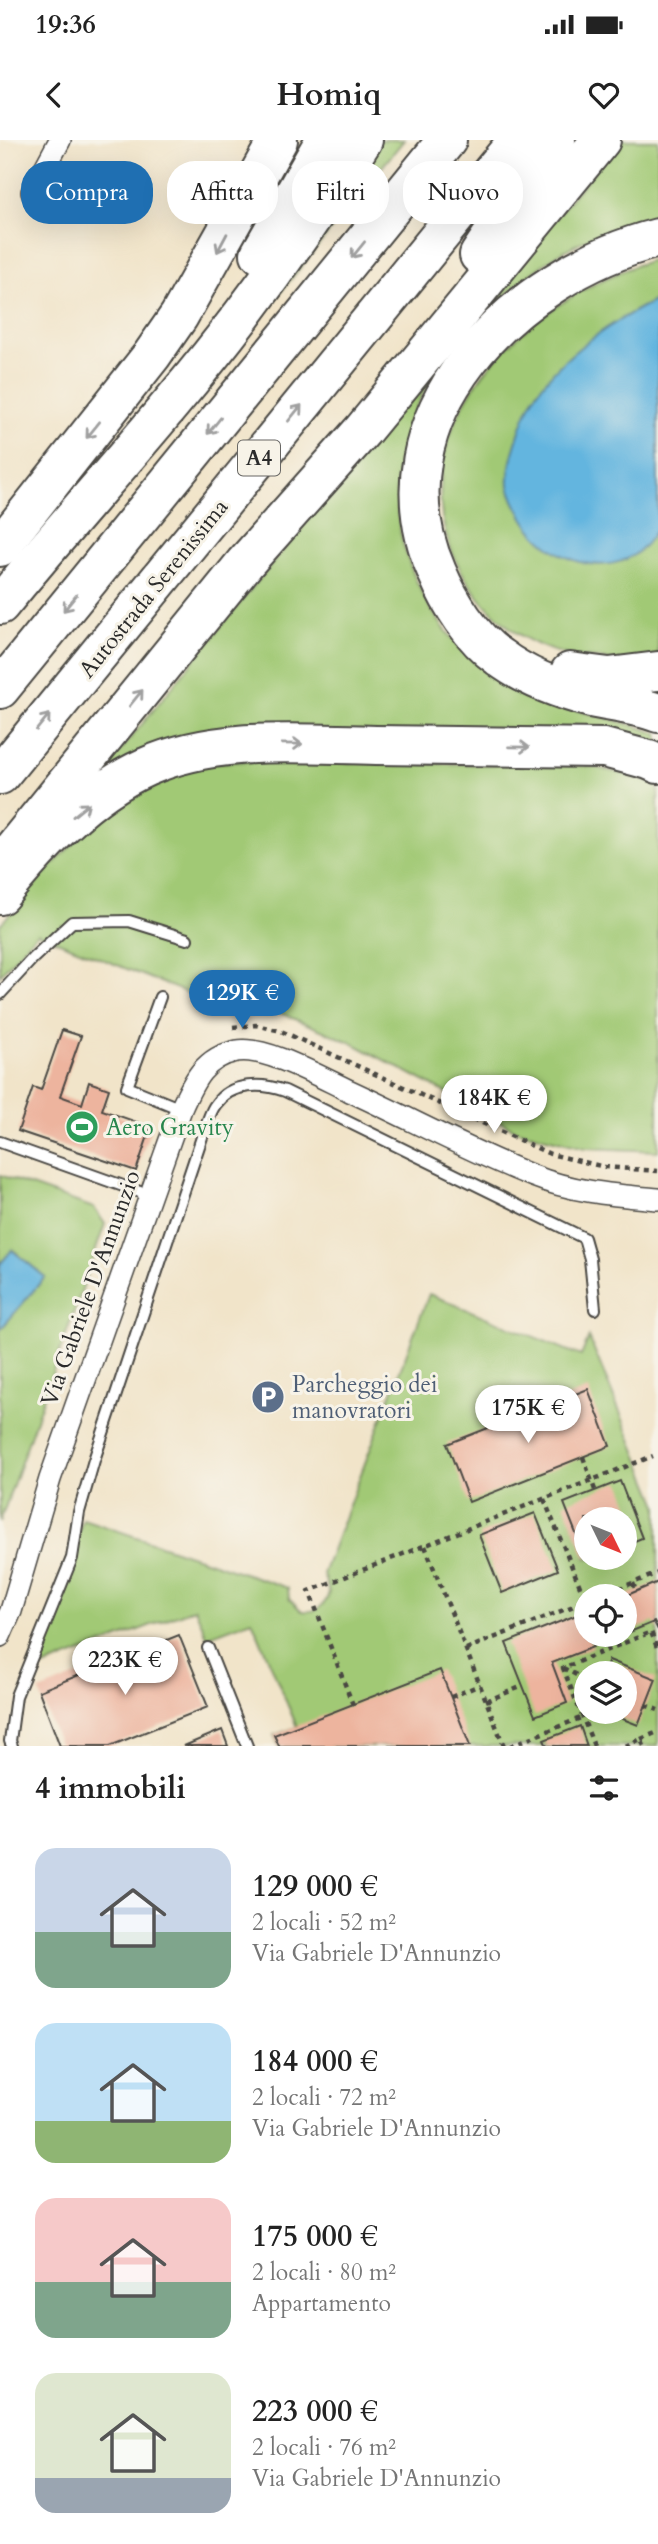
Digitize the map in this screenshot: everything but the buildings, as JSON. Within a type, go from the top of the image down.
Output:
[{"type":"highway","points":[[0,547],[152,355],[179,316],[278,140]]},
{"type":"highway","points":[[2,602],[206,334],[259,255],[325,140]]},
{"type":"highway","points":[[2,602],[242,316],[323,204],[363,140]]},
{"type":"highway","name":"A4","points":[[0,689],[447,140]]},
{"type":"highway","name":"Autostrada Serenissima","points":[[0,775],[517,140]]},
{"type":"highway","points":[[245,564],[352,421],[448,300],[556,140]]},
{"type":"highway","points":[[0,864],[245,564],[363,430],[601,140]]},
{"type":"highway","points":[[658,237],[619,250],[566,275],[524,304],[472,355],[441,402],[425,442],[420,467],[419,512],[423,536],[432,561],[453,603],[485,631],[525,657],[569,672],[638,683],[658,713]]},
{"type":"highway","points":[[0,895],[42,846],[85,806],[144,768],[173,756],[202,749],[234,744],[604,748],[658,764]]},
{"type":"street","points":[[49,161],[60,140]]},
{"type":"street","name":"Via Gabriele D'Annunzio","points":[[0,1636],[50,1479],[181,1109],[192,1082],[213,1060],[235,1051],[258,1051],[329,1081],[532,1176],[584,1191],[658,1199]]},
{"type":"lane","points":[[0,994],[33,958],[72,922],[129,921],[187,939]]},
{"type":"lane","points":[[160,997],[127,1087],[181,1109]]},
{"type":"lane","points":[[12,1746],[10,1741],[16,1696],[72,1558],[79,1512],[94,1460],[202,1137],[216,1103],[225,1095],[249,1086],[273,1086],[584,1238],[590,1259],[595,1309]]},
{"type":"lane","points":[[0,1143],[151,1196]]},
{"type":"lane","points":[[208,1648],[247,1746]]},
{"type":"path","points":[[230,1028],[256,1025],[281,1031],[550,1154],[605,1167],[658,1171]]},
{"type":"path","points":[[353,1705],[309,1591],[653,1456]]},
{"type":"path","points":[[583,1457],[596,1490]]},
{"type":"path","points":[[544,1499],[579,1584]]},
{"type":"path","points":[[425,1546],[504,1746]]},
{"type":"path","points":[[633,1583],[658,1573]]},
{"type":"path","points":[[466,1649],[574,1606]]},
{"type":"path","points":[[563,1668],[651,1632],[658,1650]]},
{"type":"path","points":[[605,1647],[606,1651]]},
{"type":"path","points":[[563,1668],[574,1674]]},
{"type":"path","points":[[563,1668],[574,1695]]},
{"type":"path","points":[[451,1697],[480,1685]]},
{"type":"path","points":[[486,1701],[523,1686]]},
{"type":"path","points":[[645,1705],[658,1710]]},
{"type":"path","points":[[510,1746],[574,1721]]},
{"type":"path","points":[[586,1724],[594,1746]]},
{"type":"path","points":[[625,1746],[658,1732]]},
{"type":"path","points":[[641,1739],[644,1746]]},
{"type":"green space","points":[[379,140],[404,140],[387,161],[365,161]]},
{"type":"green space","points":[[620,140],[658,140],[658,215],[594,237],[555,257],[504,296],[454,347],[433,376],[416,407],[404,440],[398,474],[397,510],[404,547],[423,595],[441,624],[463,650],[485,668],[536,697],[658,734],[658,752],[608,738],[113,772],[108,766],[467,323]]},
{"type":"green space","points":[[323,224],[336,224],[261,316]]},
{"type":"green space","points":[[658,258],[658,299],[593,340],[564,364],[537,392],[651,538],[658,527],[658,699],[613,662],[571,656],[543,647],[516,632],[490,610],[462,573],[445,531],[442,516],[442,470],[453,427],[474,387],[502,352],[537,321],[575,294],[616,273]]},
{"type":"green space","points":[[226,762],[586,766],[658,784],[658,1151],[585,1148],[516,1130],[350,1042],[220,988],[192,995],[37,933],[0,975],[0,925],[65,852],[112,810],[139,792],[200,766]]},
{"type":"green space","points":[[0,1175],[94,1208],[105,1224],[0,1522],[0,1330],[45,1277],[13,1250],[0,1264]]},
{"type":"green space","points":[[429,1294],[581,1356],[589,1337],[658,1505],[658,1746],[279,1746],[274,1735],[297,1727],[252,1620],[207,1637],[195,1608],[31,1672],[83,1519],[288,1588],[289,1599],[302,1611],[316,1610],[323,1605],[329,1592],[323,1574]]},
{"type":"water","points":[[658,299],[658,527],[638,552],[619,562],[604,565],[573,560],[558,553],[533,532],[513,498],[509,475],[520,430],[536,394],[560,365],[608,327]]},
{"type":"water","points":[[12,1250],[45,1277],[0,1330],[0,1264]]},
{"type":"place","name":"Aero Gravity","points":[[82,1127]]},
{"type":"place","name":"Parcheggio dei manovratori","points":[[268,1397]]}]
